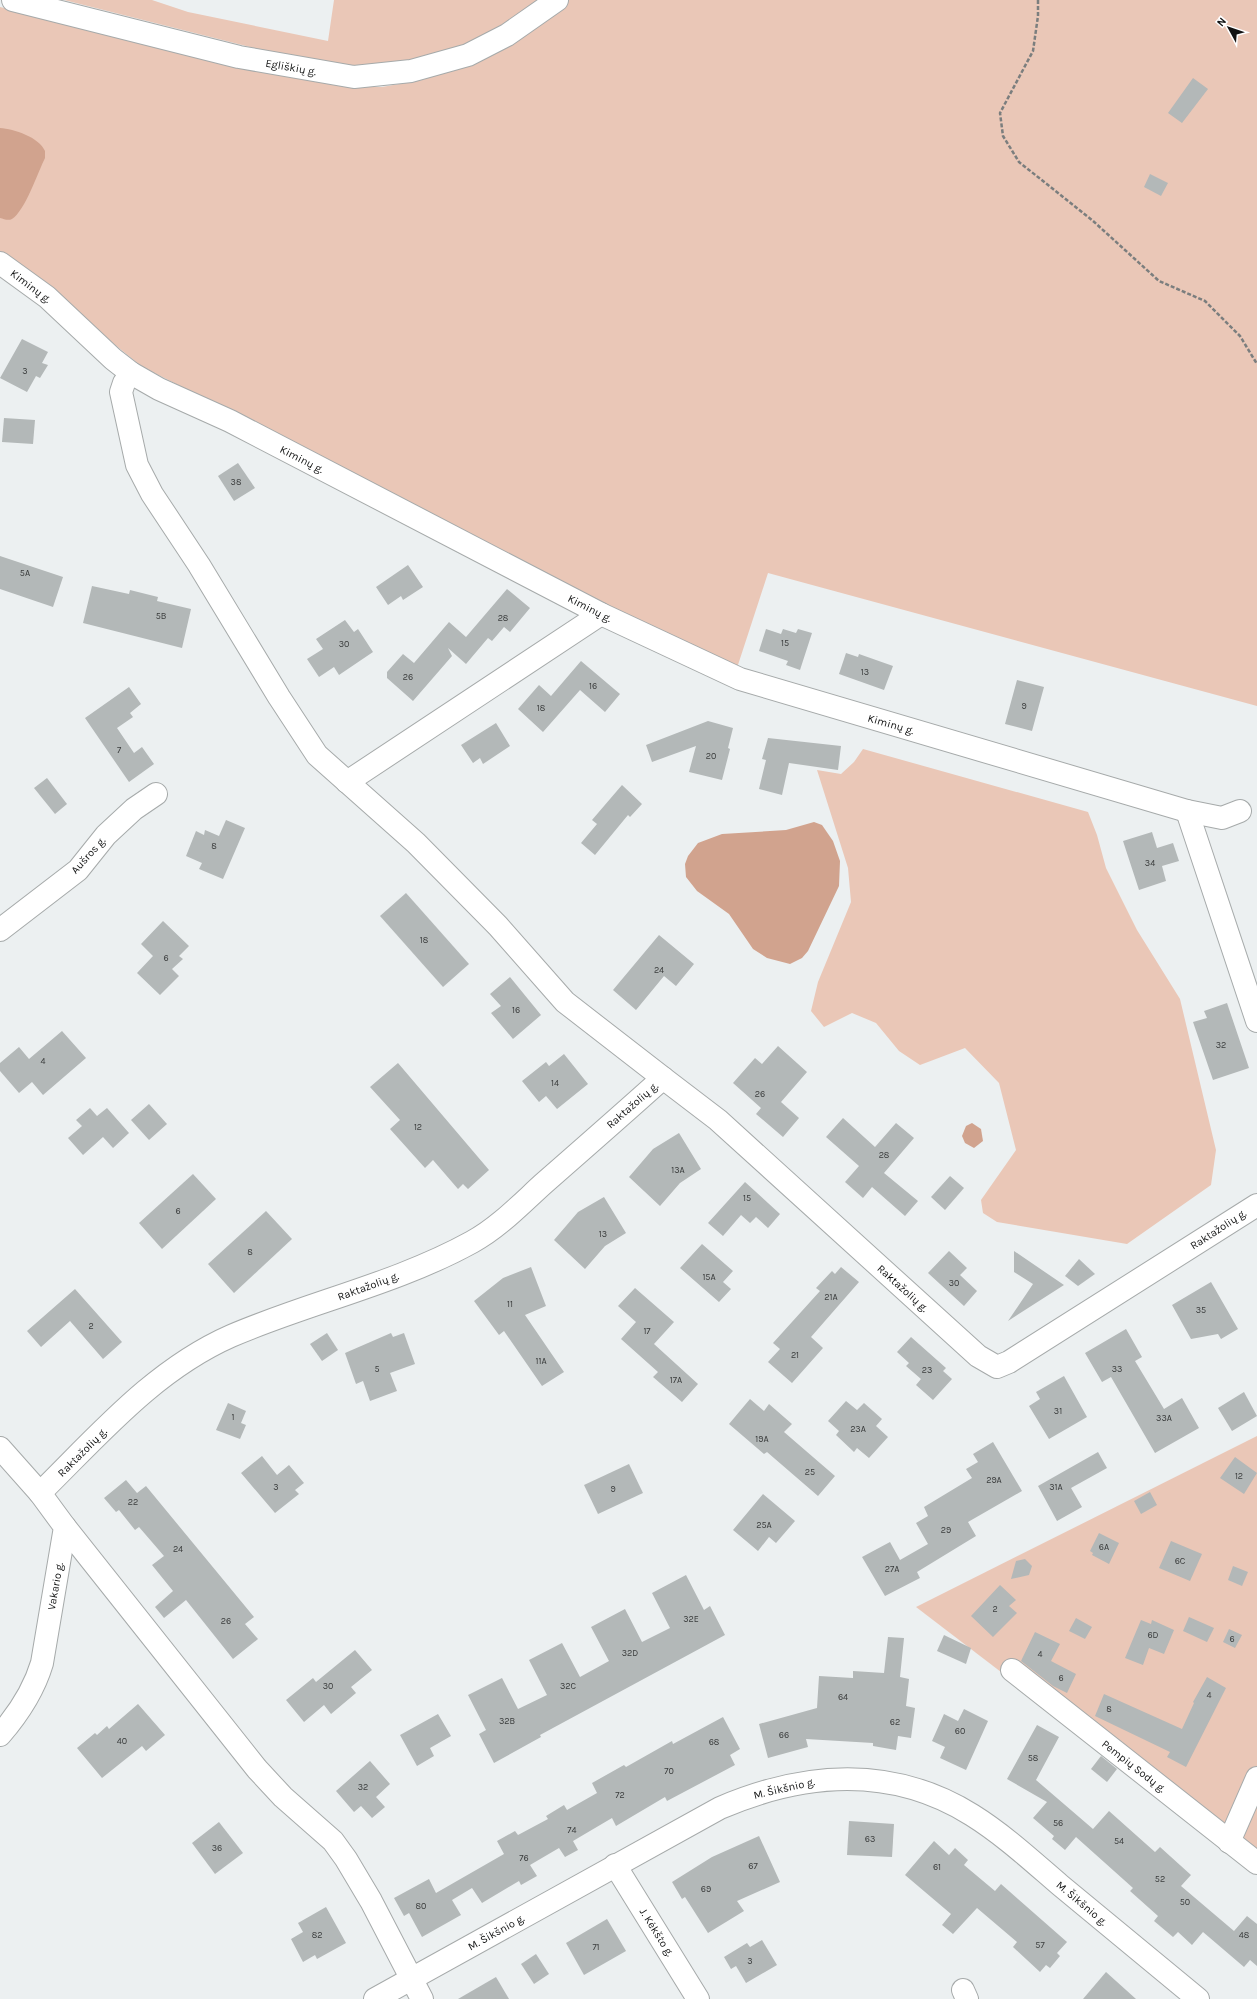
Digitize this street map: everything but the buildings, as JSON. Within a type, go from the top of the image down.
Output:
[{"type":"street","name":"Egliškių g.","points":[[14,0],[239,57],[354,78],[411,71],[468,55],[507,36],[557,0]]},
{"type":"street","name":"Kiminų g.","points":[[0,263],[47,297],[113,359],[131,373],[159,389],[237,425],[601,614],[740,679],[1187,811],[1222,818],[1240,811]]},
{"type":"street","points":[[131,373],[124,383],[121,392],[137,465],[152,494],[199,565],[279,698],[317,755],[416,843],[498,926],[565,1002],[663,1078]]},
{"type":"street","points":[[347,782],[601,614]]},
{"type":"street","name":"Aušros g.","points":[[0,930],[78,870],[106,835],[134,809],[156,794]]},
{"type":"street","points":[[1187,811],[1257,1021]]},
{"type":"street","name":"Raktažolių g.","points":[[40,1492],[127,1407],[161,1377],[189,1359],[230,1337],[399,1275],[447,1255],[474,1241],[505,1218],[663,1078],[718,1120],[978,1356],[996,1367],[1009,1362],[1257,1205]]},
{"type":"street","points":[[0,1448],[40,1492],[65,1527],[257,1769],[283,1797],[317,1826],[337,1847],[371,1901],[410,1980],[422,1999]]},
{"type":"street","name":"Vakario g.","points":[[0,1735],[23,1704],[36,1681],[42,1663],[65,1527]]},
{"type":"street","name":"Pempių Sodų g.","points":[[1012,1670],[1229,1842],[1257,1862]]},
{"type":"street","points":[[1229,1842],[1257,1778]]},
{"type":"street","name":"M. Šikšnio g.","points":[[375,1999],[720,1808],[751,1795],[784,1786],[821,1780],[854,1779],[918,1790],[972,1816],[1010,1843],[1198,1999]]},
{"type":"street","name":"J. Kėkšto g.","points":[[615,1865],[698,1999]]},
{"type":"path","points":[[1038,0],[1038,16],[1033,51],[1000,113],[1003,136],[1019,162],[1092,220],[1159,281],[1205,301],[1240,336],[1257,364]]},
{"type":"shaded area","points":[[64,0],[152,0],[188,12],[328,41],[334,0],[542,0],[521,15],[470,42],[433,57],[374,70],[297,59]]},
{"type":"shaded area","points":[[568,0],[1257,0],[1257,706],[768,573],[736,671],[141,366],[0,251],[0,7],[223,61],[347,86],[382,87],[422,80],[460,67],[555,12]]},
{"type":"shaded area","points":[[0,128],[19,132],[32,138],[42,146],[45,151],[45,158],[31,191],[17,215],[9,220],[0,218]]},
{"type":"shaded area","points":[[863,749],[1088,812],[1097,835],[1106,868],[1137,930],[1180,999],[1216,1150],[1211,1185],[1127,1244],[997,1222],[983,1213],[981,1200],[1016,1150],[999,1083],[965,1048],[920,1065],[899,1051],[876,1023],[852,1013],[824,1027],[811,1011],[818,982],[851,902],[848,868],[817,770],[841,774],[854,762]]},
{"type":"shaded area","points":[[814,822],[822,825],[833,841],[840,861],[839,886],[808,951],[802,958],[790,964],[767,958],[753,949],[729,914],[697,891],[686,877],[685,864],[688,856],[698,843],[722,834],[786,830]]},
{"type":"shaded area","points":[[972,1123],[981,1129],[983,1141],[974,1148],[965,1143],[962,1136],[966,1126]]},
{"type":"shaded area","points":[[1257,1436],[1257,1868],[916,1607]]}]
